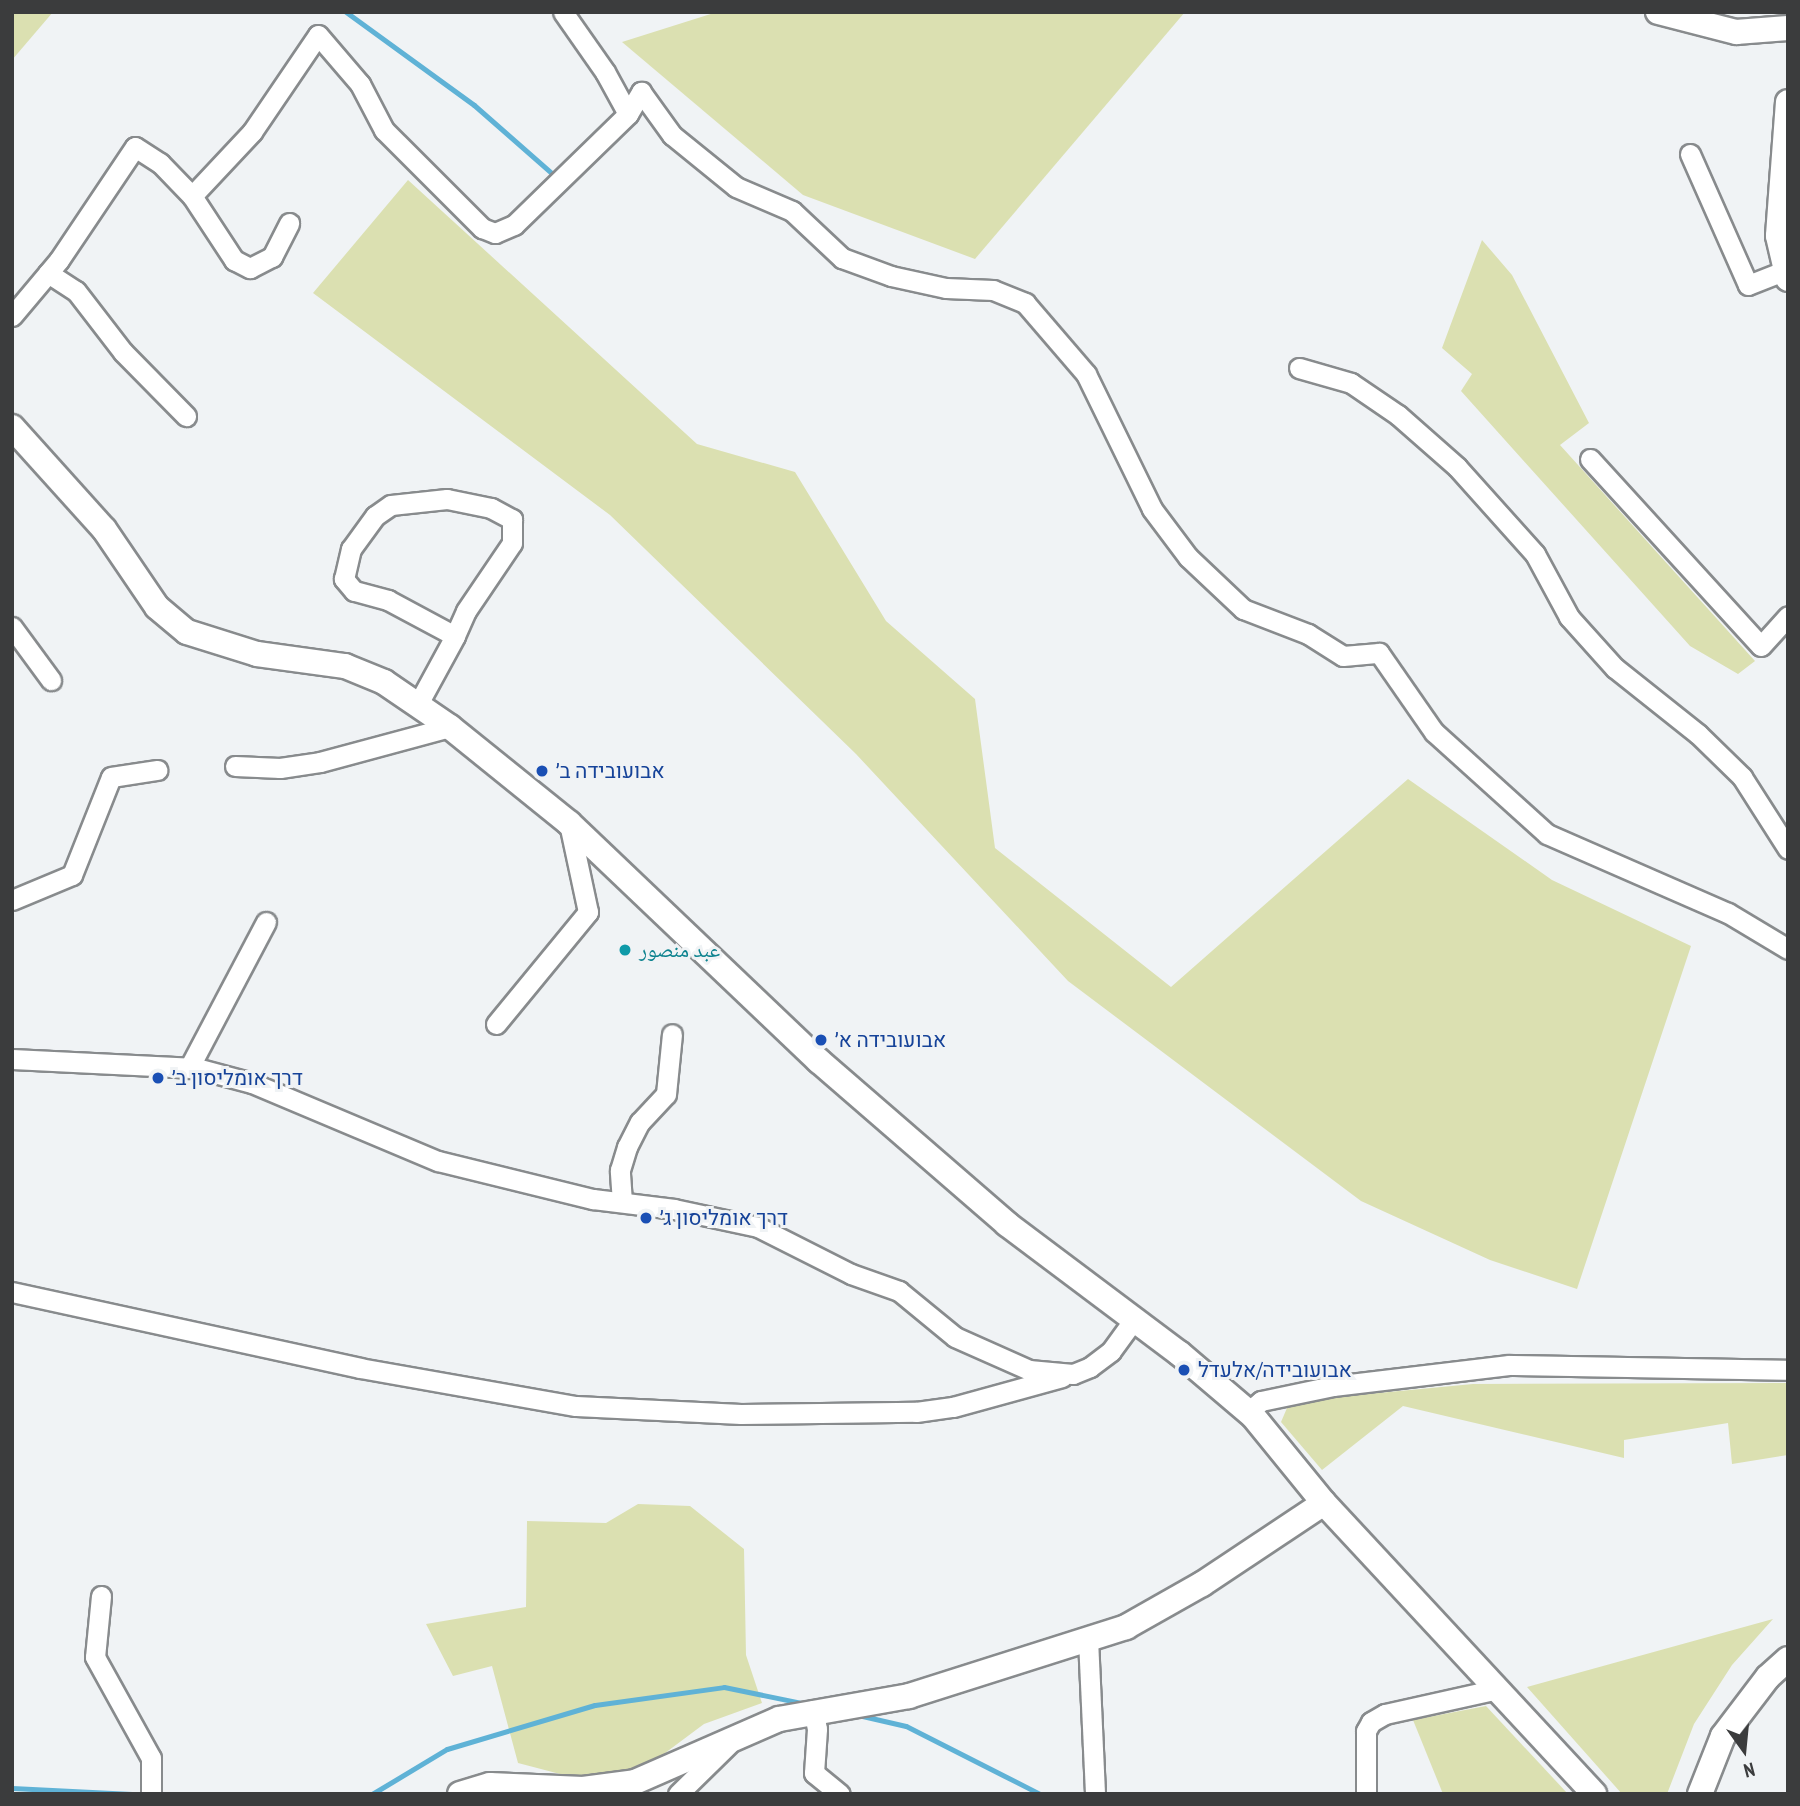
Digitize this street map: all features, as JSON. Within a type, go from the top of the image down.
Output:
[{"type":"street","points":[[563,12],[605,72],[628,114]]},
{"type":"street","points":[[1658,12],[1736,32],[1788,28]]},
{"type":"street","points":[[192,196],[252,132],[318,35],[360,84],[384,130],[482,228],[495,233],[514,225],[628,114],[641,92],[672,135],[736,187],[792,211],[842,258],[891,276],[946,288],[993,290],[1025,303],[1086,374],[1152,509],[1188,557],[1243,609],[1308,634],[1343,656],[1379,653],[1434,732],[1547,834],[1728,913],[1788,948]]},
{"type":"street","points":[[1690,154],[1748,285],[1787,275],[1779,208],[1788,102]]},
{"type":"street","points":[[12,316],[48,273],[135,147],[160,163],[192,196],[234,260],[250,268],[272,257],[289,223]]},
{"type":"street","points":[[48,273],[76,292],[123,352],[186,416]]},
{"type":"street","points":[[1298,368],[1351,383],[1398,415],[1457,467],[1535,554],[1575,625],[1615,668],[1698,734],[1742,777],[1788,849]]},
{"type":"street","points":[[12,427],[104,529],[157,607],[187,632],[257,654],[345,666],[418,704],[569,823],[819,1061],[1007,1224],[1135,1318],[1248,1412],[1324,1503],[1594,1794]]},
{"type":"street","points":[[1590,459],[1761,646],[1788,615]]},
{"type":"street","points":[[418,704],[455,636],[466,611],[512,543],[512,519],[491,508],[447,499],[391,505],[375,516],[351,549],[343,570],[346,585],[388,600],[455,636]]},
{"type":"street","points":[[12,627],[51,680]]},
{"type":"street","points":[[235,766],[280,768],[320,762],[450,727]]},
{"type":"street","points":[[12,900],[72,875],[111,777],[157,769]]},
{"type":"street","points":[[496,1024],[587,912],[569,823]]},
{"type":"street","points":[[190,1068],[266,922]]},
{"type":"street","points":[[622,1202],[620,1170],[627,1147],[640,1122],[666,1094],[673,1034]]},
{"type":"street","points":[[12,1059],[190,1068],[252,1083],[438,1161],[622,1202],[758,1227],[851,1274],[899,1291],[955,1337],[989,1355],[1029,1370],[1073,1374]]},
{"type":"street","points":[[12,1292],[360,1368],[576,1406],[741,1414],[916,1412],[966,1404],[1073,1374],[1111,1351],[1135,1318]]},
{"type":"street","points":[[1248,1412],[1261,1401],[1333,1386],[1508,1365],[1788,1370]]},
{"type":"street","points":[[460,1794],[498,1784],[573,1791],[635,1782],[735,1739],[813,1710],[909,1696],[1126,1627],[1202,1584],[1324,1503]]},
{"type":"street","points":[[101,1596],[95,1657],[151,1758],[151,1794]]},
{"type":"street","points":[[1088,1639],[1095,1794]]},
{"type":"street","points":[[1700,1794],[1723,1736],[1768,1677],[1788,1659]]},
{"type":"street","points":[[1366,1794],[1371,1722],[1385,1714],[1498,1689]]},
{"type":"street","points":[[813,1710],[817,1729],[814,1773],[840,1794]]},
{"type":"street","points":[[678,1794],[735,1739]]},
{"type":"green space","points":[[12,12],[53,12],[12,60]]},
{"type":"green space","points":[[717,12],[1185,12],[975,259],[803,195],[622,42]]},
{"type":"green space","points":[[408,180],[697,444],[795,472],[886,621],[975,699],[995,848],[1171,987],[1408,779],[1552,880],[1691,946],[1577,1289],[1490,1260],[1361,1201],[1068,981],[856,754],[610,515],[313,293]]},
{"type":"green space","points":[[1482,240],[1512,275],[1589,423],[1560,445],[1755,661],[1738,674],[1690,646],[1461,391],[1472,374],[1442,348]]},
{"type":"green space","points":[[1788,1383],[1788,1455],[1732,1464],[1728,1423],[1624,1440],[1624,1458],[1403,1406],[1322,1470],[1281,1422],[1287,1408],[1326,1398],[1473,1384]]},
{"type":"green space","points":[[638,1504],[690,1506],[744,1549],[746,1655],[762,1703],[704,1724],[645,1768],[583,1780],[518,1763],[492,1666],[453,1676],[426,1624],[526,1607],[527,1521],[606,1523]]},
{"type":"green space","points":[[1773,1619],[1732,1665],[1694,1724],[1667,1794],[1622,1794],[1527,1687]]},
{"type":"green space","points":[[1486,1706],[1568,1794],[1443,1794],[1413,1720]]},
{"type":"waterway","points":[[346,12],[474,105],[556,177]]},
{"type":"waterway","points":[[372,1794],[447,1749],[595,1705],[724,1687],[807,1704]]},
{"type":"waterway","points":[[858,1715],[906,1726],[1040,1794]]},
{"type":"waterway","points":[[12,1788],[132,1794]]},
{"type":"place","name":"אבועובידה ב׳","points":[[542,771]]},
{"type":"place","name":"عبد منصور","points":[[625,950]]},
{"type":"place","name":"אבועובידה א׳","points":[[821,1040]]},
{"type":"place","name":"דרך אומליסון ב׳","points":[[158,1078]]},
{"type":"place","name":"דרך אומליסון ג׳","points":[[646,1218]]},
{"type":"place","name":"אבועובידה/אלעדל","points":[[1184,1370]]}]
